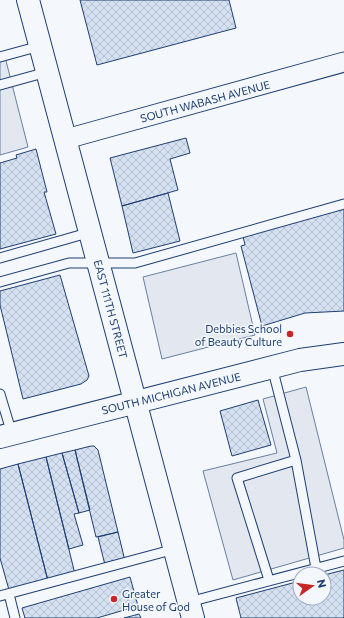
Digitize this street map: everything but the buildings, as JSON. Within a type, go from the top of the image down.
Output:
[{"type":"main road","name":"EAST 111TH STREET","points":[[28,0],[191,610]]},
{"type":"main road","name":"SOUTH MICHIGAN AVENUE","points":[[6,436],[300,360],[344,354]]},
{"type":"street","name":"SOUTH WABASH AVENUE","points":[[66,139],[344,62]]},
{"type":"lane","points":[[0,57],[40,46]]},
{"type":"lane","points":[[0,85],[47,72]]},
{"type":"lane","points":[[0,282],[69,263],[135,263],[344,204]]},
{"type":"lane","points":[[0,258],[91,232]]},
{"type":"lane","points":[[272,367],[296,460],[316,566]]},
{"type":"lane","points":[[0,394],[6,436]]},
{"type":"lane","points":[[269,580],[237,478],[296,460]]},
{"type":"lane","points":[[15,618],[4,595],[175,549]]},
{"type":"lane","points":[[324,566],[344,561]]},
{"type":"lane","points":[[191,610],[269,580],[292,574]]},
{"type":"shaded area","points":[[0,53],[4,53],[28,147],[0,155]]},
{"type":"shaded area","points":[[236,253],[255,335],[162,359],[143,277]]},
{"type":"shaded area","points":[[306,387],[344,540],[344,548],[233,580],[203,471],[277,453],[263,399]]},
{"type":"place","name":"Debbies School of Beauty Culture","points":[[290,334]]},
{"type":"place","name":"Greater House of God","points":[[114,599]]}]
